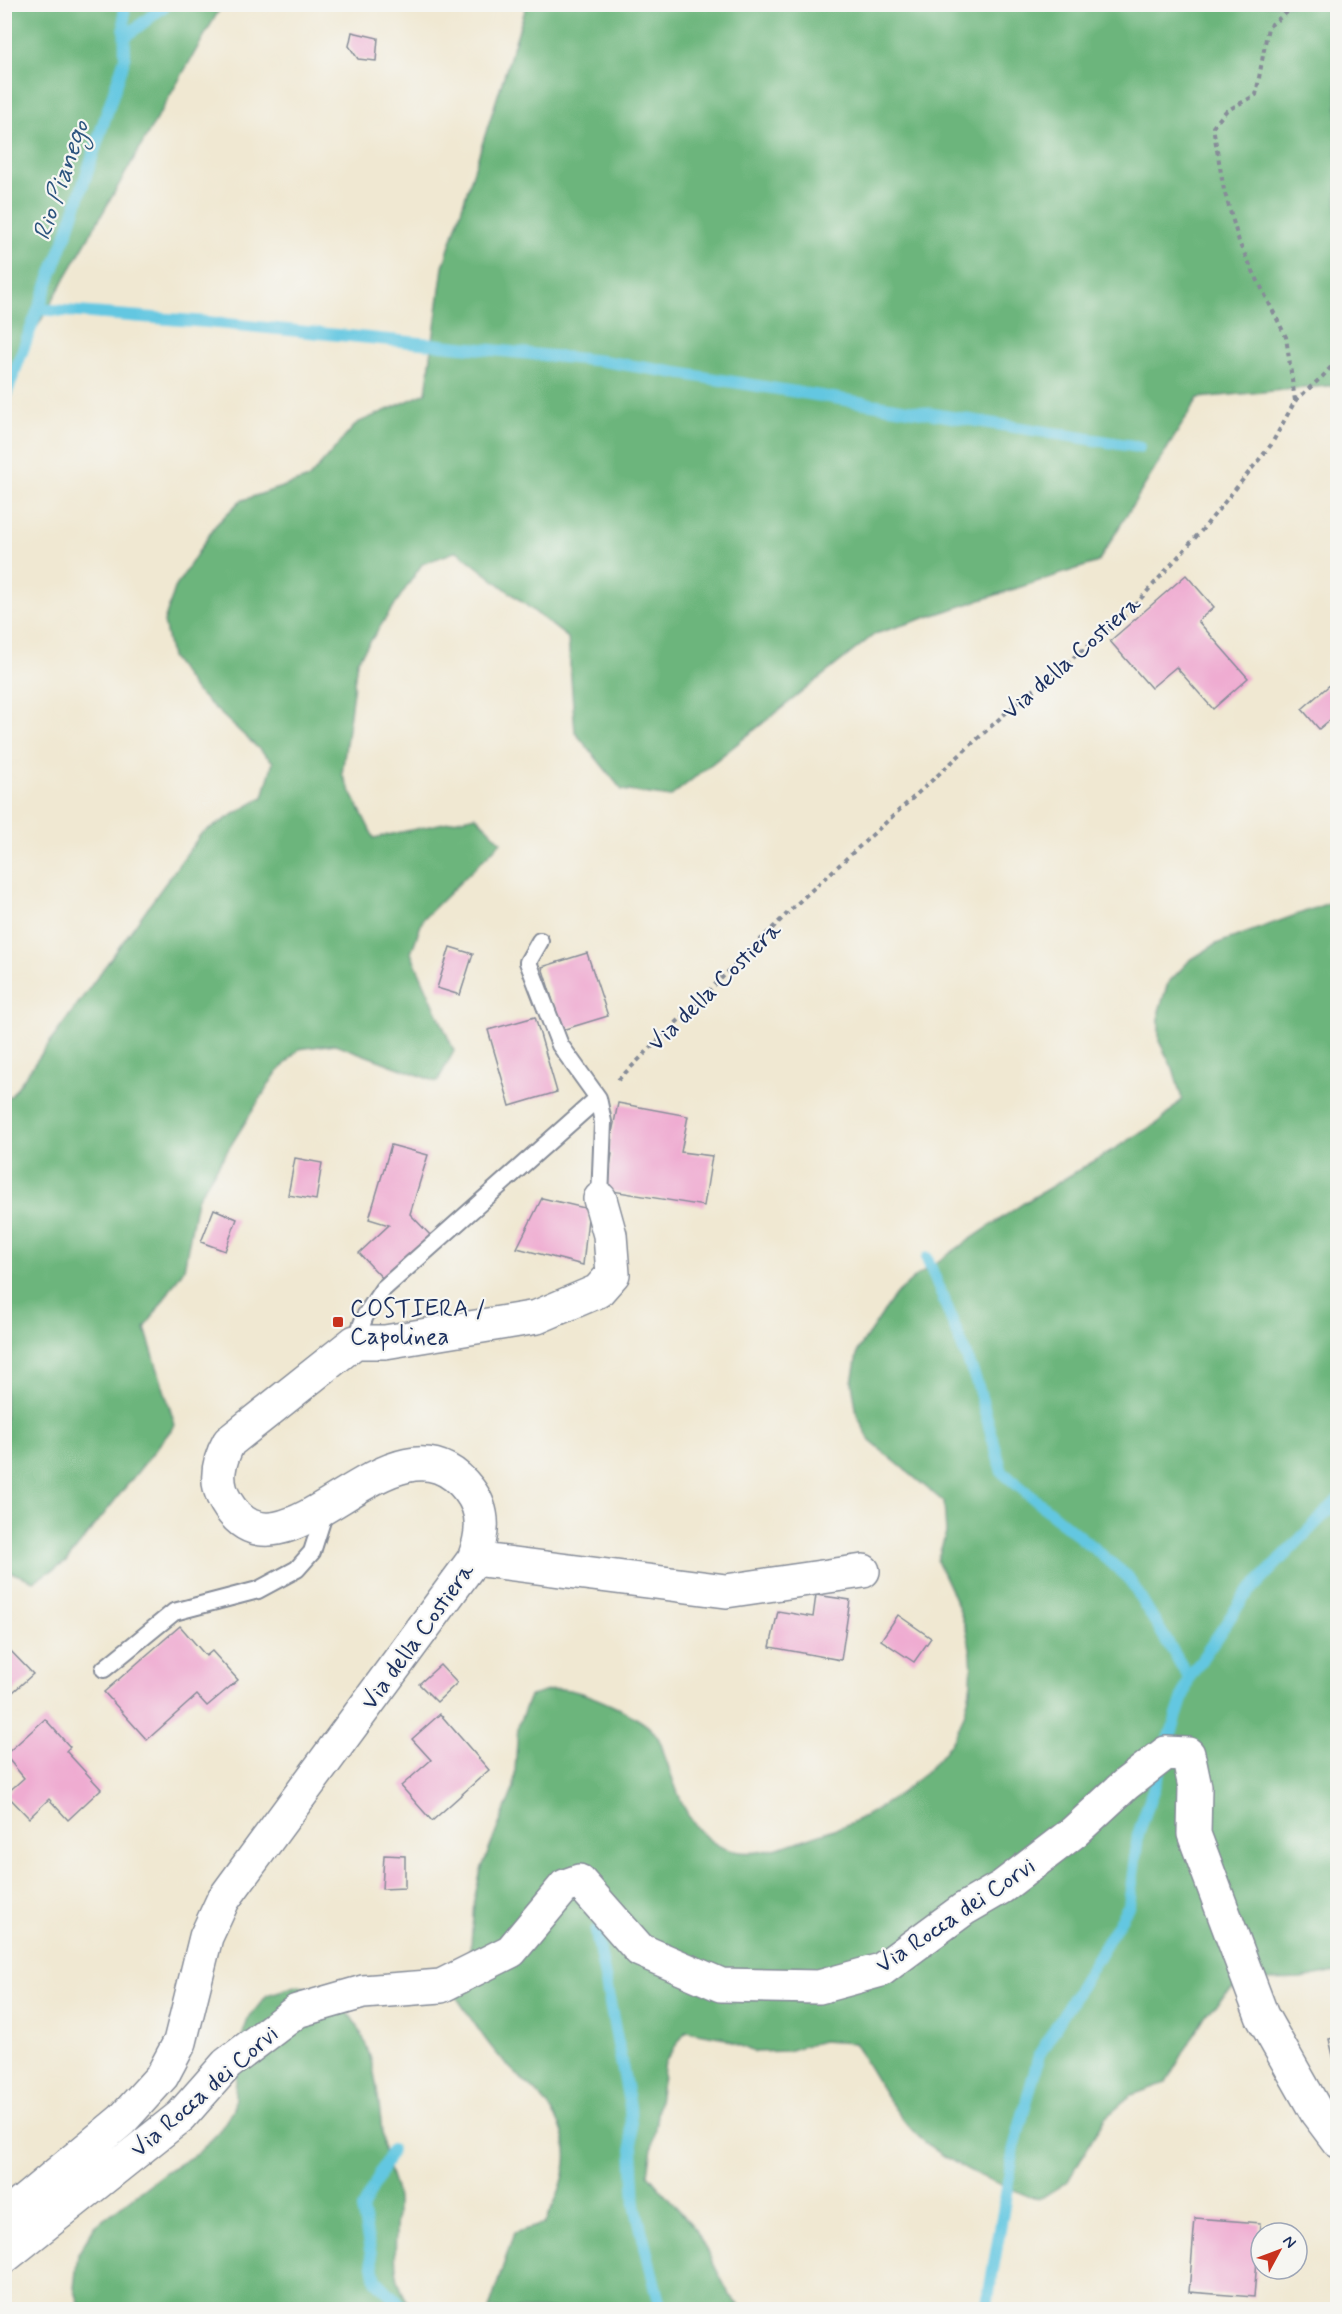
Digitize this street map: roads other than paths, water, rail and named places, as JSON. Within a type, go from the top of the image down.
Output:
[{"type":"street","points":[[355,1342],[385,1342],[537,1317],[598,1291],[613,1274],[610,1235],[600,1199]]},
{"type":"street","name":"Via della Costiera","points":[[4,2218],[122,2120],[162,2076],[180,2042],[207,1937],[224,1900],[474,1559],[481,1539],[482,1518],[475,1497],[462,1480],[444,1468],[423,1463],[402,1465],[297,1523],[280,1529],[262,1528],[244,1522],[231,1510],[221,1494],[218,1477],[220,1458],[228,1442],[355,1342]]},
{"type":"street","points":[[474,1559],[726,1592],[863,1571]]},
{"type":"street","name":"Via Rocca dei Corvi","points":[[4,2257],[181,2116],[227,2064],[297,2011],[363,1992],[441,1986],[511,1951],[565,1886],[579,1881],[640,1950],[721,1985],[819,1986],[881,1970],[1065,1839],[1126,1784],[1166,1753],[1188,1754],[1195,1787],[1194,1834],[1262,2016],[1317,2113],[1338,2141]]},
{"type":"lane","points":[[540,940],[528,962],[560,1045],[598,1098],[603,1122],[600,1199]]},
{"type":"lane","points":[[355,1342],[365,1316],[383,1289],[598,1098]]},
{"type":"lane","points":[[104,1669],[174,1612],[258,1590],[297,1569],[312,1552],[326,1506]]},
{"type":"waterway","name":"Rio Pianego","points":[[4,400],[68,230],[125,58],[124,4]]},
{"type":"waterway","points":[[125,37],[167,4]]},
{"type":"waterway","points":[[39,309],[207,322],[603,361],[1139,447]]},
{"type":"waterway","points":[[927,1258],[977,1383],[1002,1472],[1128,1577],[1189,1678]]},
{"type":"waterway","points":[[1165,1752],[1189,1678],[1244,1597],[1338,1500]]},
{"type":"waterway","points":[[986,2310],[1014,2148],[1039,2055],[1129,1905],[1138,1835],[1160,1769]]},
{"type":"waterway","points":[[596,1931],[630,2107],[635,2205],[661,2310]]},
{"type":"waterway","points":[[392,2150],[362,2209],[376,2280],[405,2310]]},
{"type":"place","name":"COSTIERA / Capolinea","points":[[338,1322]]}]
